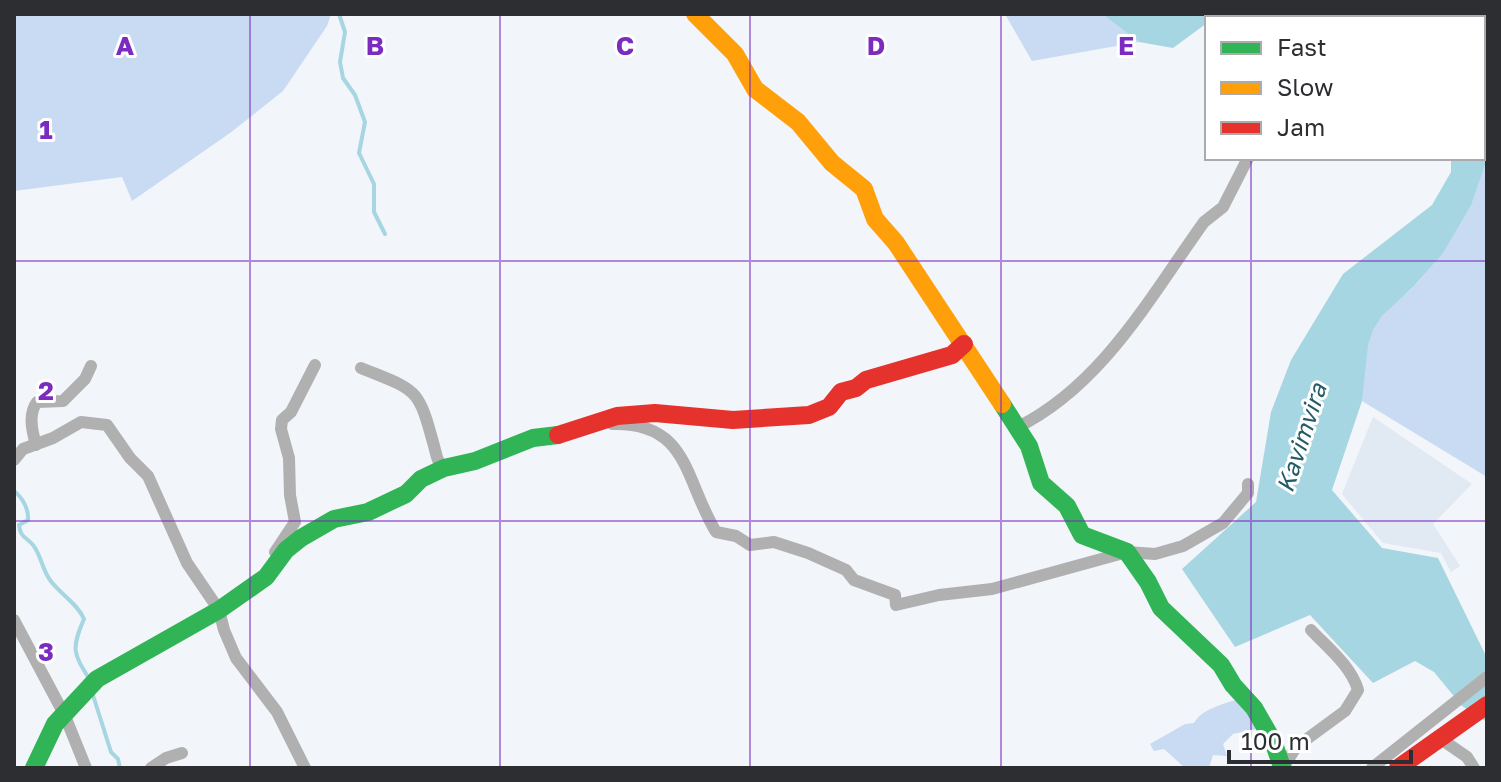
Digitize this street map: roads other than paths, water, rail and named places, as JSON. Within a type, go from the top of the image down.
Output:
[{"type":"main road","points":[[695,14],[735,54],[755,89],[790,115],[832,163],[864,189],[867,204],[878,226],[896,243],[1029,446],[1041,483],[1067,506],[1082,535],[1127,552],[1161,608],[1221,665],[1233,685],[1254,708],[1273,741],[1283,768]]},
{"type":"main road","points":[[34,768],[55,724],[106,672],[219,610],[266,577],[286,550],[301,538],[334,519],[368,512],[406,494],[421,479],[444,468],[475,461],[533,438],[553,436],[617,416],[655,413],[733,420],[809,415],[829,407],[841,392],[856,388],[866,380],[952,355],[964,344]]},
{"type":"main road","points":[[1400,767],[1482,709]]},
{"type":"street","points":[[1016,428],[1073,391],[1105,361],[1204,222],[1223,207],[1247,160]]},
{"type":"street","points":[[266,577],[271,559],[295,522],[282,420],[291,412],[315,365]]},
{"type":"street","points":[[36,445],[33,407],[37,402],[63,401],[85,379],[91,366]]},
{"type":"street","points":[[361,368],[413,391],[422,403],[436,460],[444,468]]},
{"type":"street","points":[[14,460],[23,449],[53,438],[81,422],[107,425],[130,458],[148,476],[187,563],[219,610],[236,658],[277,712],[305,768]]},
{"type":"street","points":[[585,425],[625,424],[652,429],[664,435],[674,445],[716,532],[736,536],[750,545],[774,542],[815,555],[846,570],[854,580],[895,595],[896,605],[992,589],[1127,552],[1155,554],[1192,542],[1223,523],[1248,493],[1248,484]]},
{"type":"street","points":[[15,624],[65,716],[86,768]]},
{"type":"street","points":[[1283,768],[1296,747],[1345,711],[1358,690],[1356,680],[1311,630]]},
{"type":"street","points":[[1372,768],[1487,677]]},
{"type":"street","points":[[1423,726],[1467,757],[1474,768]]},
{"type":"street","points":[[151,768],[166,758],[182,753]]},
{"type":"water","points":[[1102,14],[1331,14],[1205,16],[1205,24],[1173,48],[1139,42]]},
{"type":"water","points":[[1358,14],[1452,16],[1366,16]]},
{"type":"water","name":"Kavimvira","points":[[1485,68],[1487,159],[1471,205],[1443,253],[1382,316],[1373,330],[1368,345],[1362,401],[1332,490],[1382,548],[1438,558],[1487,658],[1487,722],[1462,706],[1434,672],[1415,661],[1373,683],[1310,615],[1235,647],[1182,569],[1256,502],[1271,412],[1291,360],[1343,274],[1432,205],[1451,172],[1451,160],[1485,160]]},
{"type":"waterway","points":[[339,14],[345,32],[340,62],[343,78],[355,95],[365,122],[359,153],[374,184],[374,212],[385,234]]},
{"type":"waterway","points":[[14,491],[27,512],[28,520],[19,525],[21,532],[36,549],[50,580],[84,619],[77,637],[76,651],[90,680]]},
{"type":"waterway","points":[[92,692],[111,752],[118,759],[120,768]]}]
